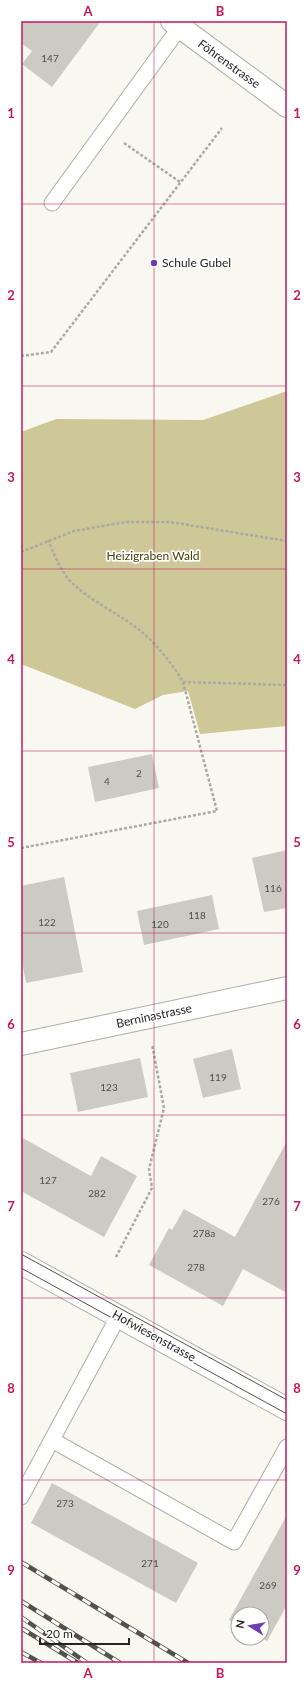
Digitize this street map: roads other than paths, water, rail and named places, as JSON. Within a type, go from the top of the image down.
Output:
[{"type":"street","name":"Föhrenstrasse","points":[[176,24],[287,106]]},
{"type":"street","name":"Berninastrasse","points":[[21,1044],[287,988]]},
{"type":"street","name":"Hofwiesenstrasse","points":[[21,1263],[287,1409]]},
{"type":"lane","points":[[52,203],[106,130],[176,24]]},
{"type":"lane","points":[[21,1497],[118,1317]]},
{"type":"lane","points":[[52,1440],[234,1542],[287,1447]]},
{"type":"tram line","points":[[21,1254],[287,1400]]},
{"type":"tram line","points":[[21,1268],[287,1414]]},
{"type":"railway","points":[[21,1562],[188,1663]]},
{"type":"railway","points":[[21,1601],[120,1663]]},
{"type":"railway","points":[[21,1617],[87,1663]]},
{"type":"railway","points":[[21,1628],[78,1663]]},
{"type":"railway","points":[[21,1652],[41,1663]]},
{"type":"place","name":"Schule Gubel","points":[[154,263]]},
{"type":"park label","name":"Heizigraben Wald","points":[[153,556]]}]
